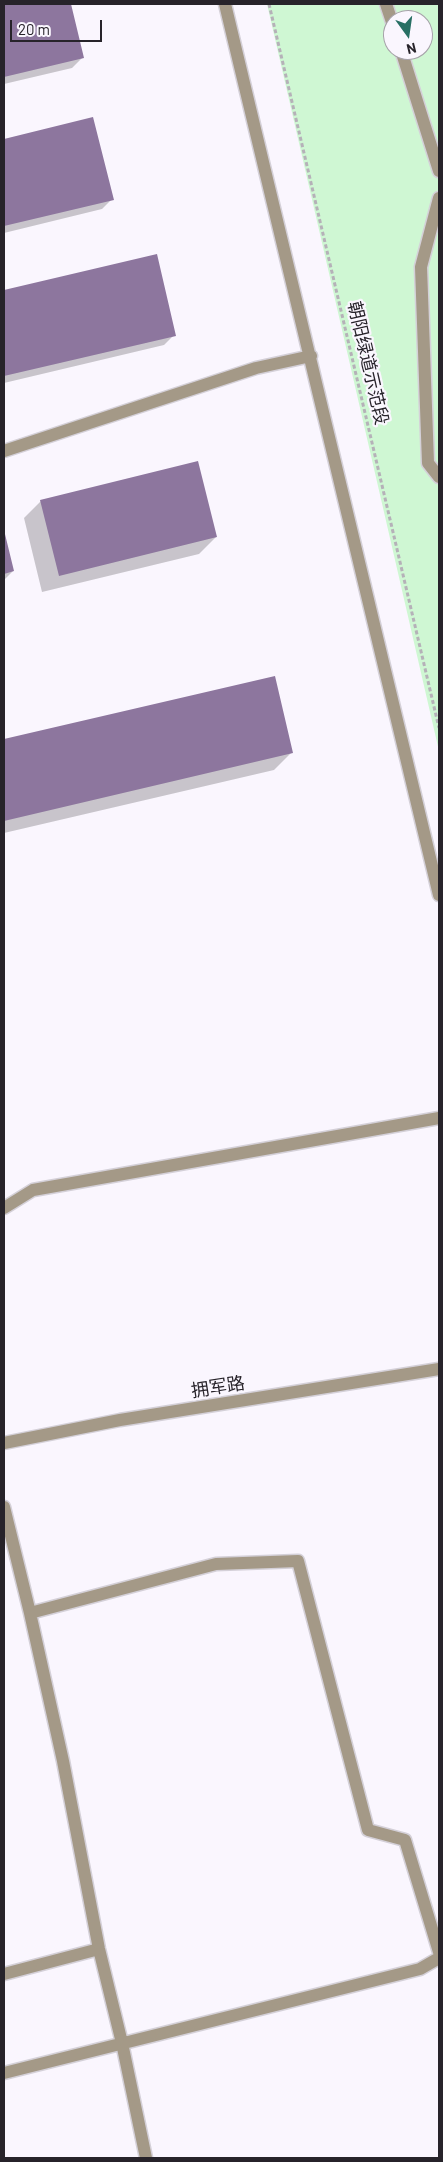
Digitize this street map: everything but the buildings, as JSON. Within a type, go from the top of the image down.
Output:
[{"type":"street","points":[[225,4],[439,895]]},
{"type":"street","points":[[404,60],[439,171]]},
{"type":"street","points":[[439,198],[421,267],[428,463],[439,477]]},
{"type":"street","points":[[4,451],[256,368],[311,356]]},
{"type":"street","points":[[4,1208],[33,1190],[439,1118]]},
{"type":"street","name":"拥军路","points":[[4,1443],[120,1420],[439,1369]]},
{"type":"street","points":[[4,1507],[63,1760],[99,1949],[122,2043],[146,2158]]},
{"type":"street","points":[[30,1613],[216,1564],[298,1561],[368,1830],[405,1840],[439,1952]]},
{"type":"street","points":[[4,1974],[99,1949]]},
{"type":"street","points":[[4,2073],[420,1969],[439,1958]]},
{"type":"path","name":"朝阳绿道示范段","points":[[269,4],[439,728]]},
{"type":"green space","points":[[267,4],[439,4],[439,751]]}]
